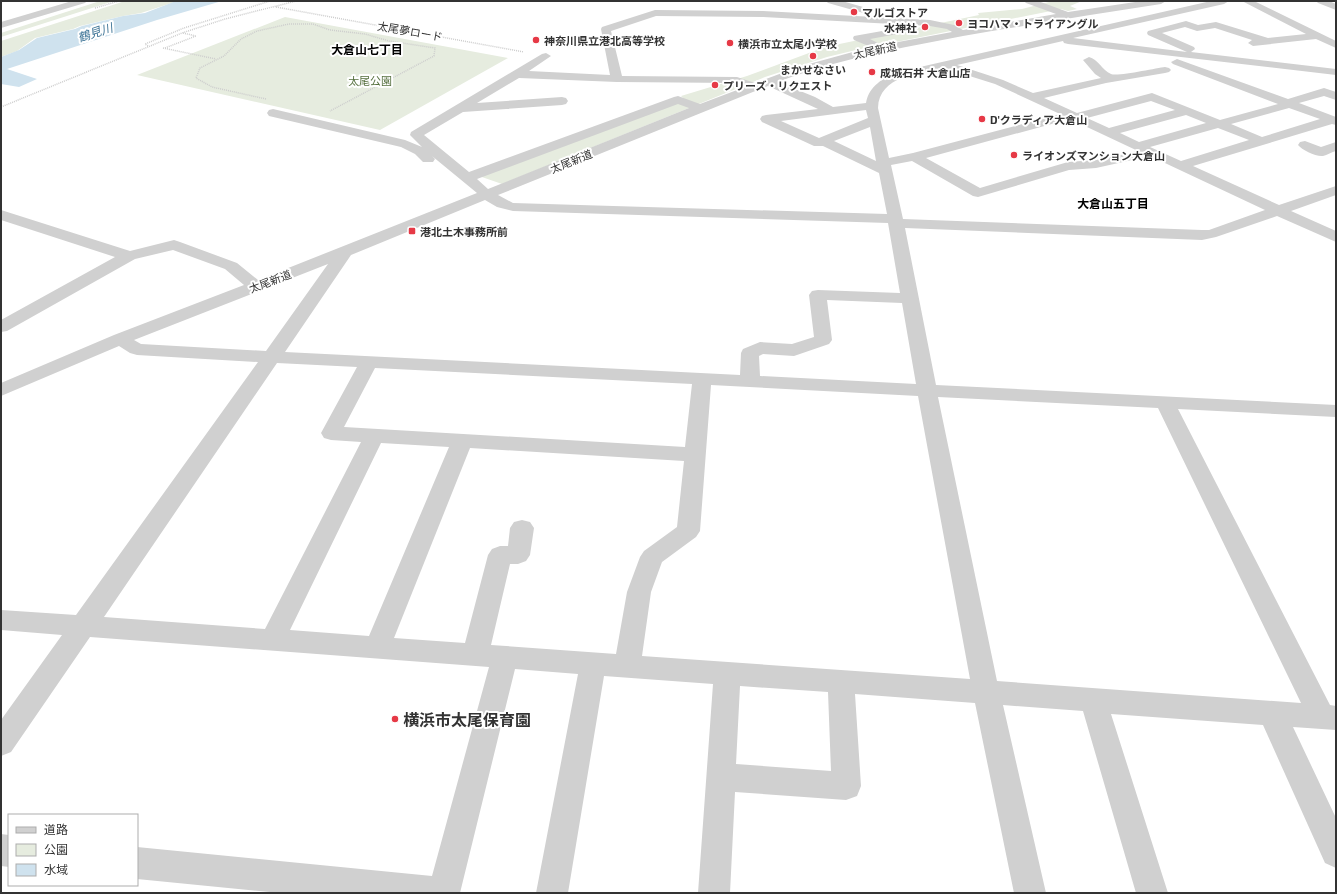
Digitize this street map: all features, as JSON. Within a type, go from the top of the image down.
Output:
[{"type":"street","points":[[1,25],[82,1]]},
{"type":"street","points":[[715,1],[720,13]]},
{"type":"street","points":[[831,1],[904,22]]},
{"type":"street","points":[[1029,1],[1066,15]]},
{"type":"street","name":"太尾新道","points":[[1,390],[120,339],[345,252],[700,108],[802,69],[881,48],[1066,15],[1161,1]]},
{"type":"street","points":[[1030,893],[986,692],[895,221],[883,167],[872,100],[875,92],[889,79],[902,74],[1014,48],[1047,38],[1103,28],[1224,1]]},
{"type":"street","points":[[1247,1],[1336,45]]},
{"type":"street","points":[[1321,1],[1336,6]]},
{"type":"street","points":[[617,79],[606,29],[655,13],[720,13],[937,24],[950,27],[962,33]]},
{"type":"street","points":[[881,48],[858,38],[937,24]]},
{"type":"street","points":[[1013,24],[1047,38],[1336,72]]},
{"type":"street","points":[[1211,58],[1152,33],[1186,24],[1197,28],[1216,25],[1266,42]]},
{"type":"street","points":[[1243,44],[1316,36]]},
{"type":"street","points":[[1033,97],[1125,76],[1165,70],[1118,47]]},
{"type":"street","points":[[1221,47],[1247,62],[1269,72],[1228,81]]},
{"type":"street","points":[[1014,48],[1030,55]]},
{"type":"street","points":[[1146,50],[1334,120]]},
{"type":"street","points":[[464,184],[416,135],[546,56]]},
{"type":"street","points":[[929,57],[944,64],[999,82],[1033,97],[1336,238]]},
{"type":"street","points":[[1089,60],[1099,72],[1111,79]]},
{"type":"street","points":[[966,71],[990,66]]},
{"type":"street","points":[[516,74],[617,79],[737,80],[811,100],[831,111]]},
{"type":"street","points":[[1125,76],[1149,87]]},
{"type":"street","points":[[758,86],[769,97]]},
{"type":"street","points":[[1138,146],[1324,92],[1336,96]]},
{"type":"street","points":[[823,142],[883,167],[914,157],[1152,97],[1262,141]]},
{"type":"street","points":[[464,184],[678,100],[700,108]]},
{"type":"street","points":[[461,108],[562,101]]},
{"type":"street","points":[[788,105],[808,114]]},
{"type":"street","points":[[872,106],[766,119],[819,143],[875,120]]},
{"type":"street","points":[[1108,132],[1187,111]]},
{"type":"street","points":[[274,113],[405,144],[420,151],[464,184],[502,204],[513,207],[895,221],[1202,235],[1211,234],[1336,190]]},
{"type":"street","points":[[1181,165],[1334,120]]},
{"type":"street","points":[[1305,145],[1321,152],[1336,146]]},
{"type":"street","points":[[914,157],[978,193],[1068,166],[1096,164],[1151,152]]},
{"type":"street","points":[[1,215],[129,256]]},
{"type":"street","points":[[1,327],[129,256],[174,245],[230,266],[255,286]]},
{"type":"street","points":[[1,744],[82,626],[273,357],[345,252]]},
{"type":"street","points":[[750,381],[750,353],[760,348],[794,350],[823,340],[818,295],[910,298]]},
{"type":"street","points":[[120,339],[137,349],[1336,411]]},
{"type":"street","points":[[369,362],[331,433],[374,437],[695,455]]},
{"type":"street","points":[[627,666],[639,592],[652,557],[688,531],[702,379]]},
{"type":"street","points":[[1165,403],[1329,718]]},
{"type":"street","points":[[272,640],[374,437]]},
{"type":"street","points":[[377,647],[462,442]]},
{"type":"street","points":[[475,654],[500,555],[518,555],[522,528]]},
{"type":"street","points":[[1,620],[1329,718]]},
{"type":"street","points":[[138,863],[444,893],[505,657]]},
{"type":"street","points":[[552,893],[593,663]]},
{"type":"street","points":[[714,893],[728,673]]},
{"type":"street","points":[[721,778],[846,786],[841,682]]},
{"type":"street","points":[[1093,700],[1152,893]]},
{"type":"street","points":[[1272,713],[1336,852]]},
{"type":"path","points":[[148,46],[145,44],[184,28],[270,1]]},
{"type":"path","points":[[1,108],[182,33],[225,19],[296,1]]},
{"type":"path","name":"太尾夢ロード","points":[[275,6],[546,56]]},
{"type":"path","points":[[270,100],[212,87],[196,78],[200,68],[224,56],[242,39],[257,31],[289,24],[312,24],[330,30],[365,34],[390,41],[435,48],[434,56],[328,112]]},
{"type":"path","points":[[182,33],[196,36],[163,48],[217,59]]},
{"type":"green space","points":[[100,1],[114,1],[1,37],[1,33]]},
{"type":"green space","points":[[125,1],[175,2],[141,13],[80,26],[35,38],[17,51],[1,57],[1,41]]},
{"type":"green space","points":[[1053,1],[1082,1],[1070,6],[1077,9],[1068,11],[1061,9],[827,57],[765,77],[502,184],[479,176],[683,98],[681,96],[747,76],[825,47],[979,15],[978,13],[1022,9]]},
{"type":"green space","name":"太尾公園","points":[[285,17],[508,58],[380,130],[137,75]]},
{"type":"water","name":"鶴見川","points":[[176,1],[222,1],[157,20],[7,69],[37,79],[19,87],[1,84],[1,57],[19,50],[37,38],[123,16],[145,13]]},
{"type":"place","name":"マルゴストア","points":[[854,12]]},
{"type":"place","name":"ヨコハマ・トライアングル","points":[[959,23]]},
{"type":"place","name":"水神社","points":[[925,27]]},
{"type":"place","name":"神奈川県立港北高等学校","points":[[536,40]]},
{"type":"place","name":"横浜市立太尾小学校","points":[[730,43]]},
{"type":"place","name":"まかせなさい","points":[[813,56]]},
{"type":"place","name":"成城石井 大倉山店","points":[[872,72]]},
{"type":"place","name":"プリーズ・リクエスト","points":[[715,85]]},
{"type":"place","name":"D'クラディア大倉山","points":[[982,119]]},
{"type":"place","name":"ライオンズマンション大倉山","points":[[1014,155]]},
{"type":"place","name":"港北土木事務所前","points":[[412,231]]},
{"type":"place","name":"横浜市太尾保育園","points":[[395,719]]},
{"type":"district","name":"大倉山七丁目","points":[[367,49]]},
{"type":"district","name":"大倉山五丁目","points":[[1113,203]]}]
